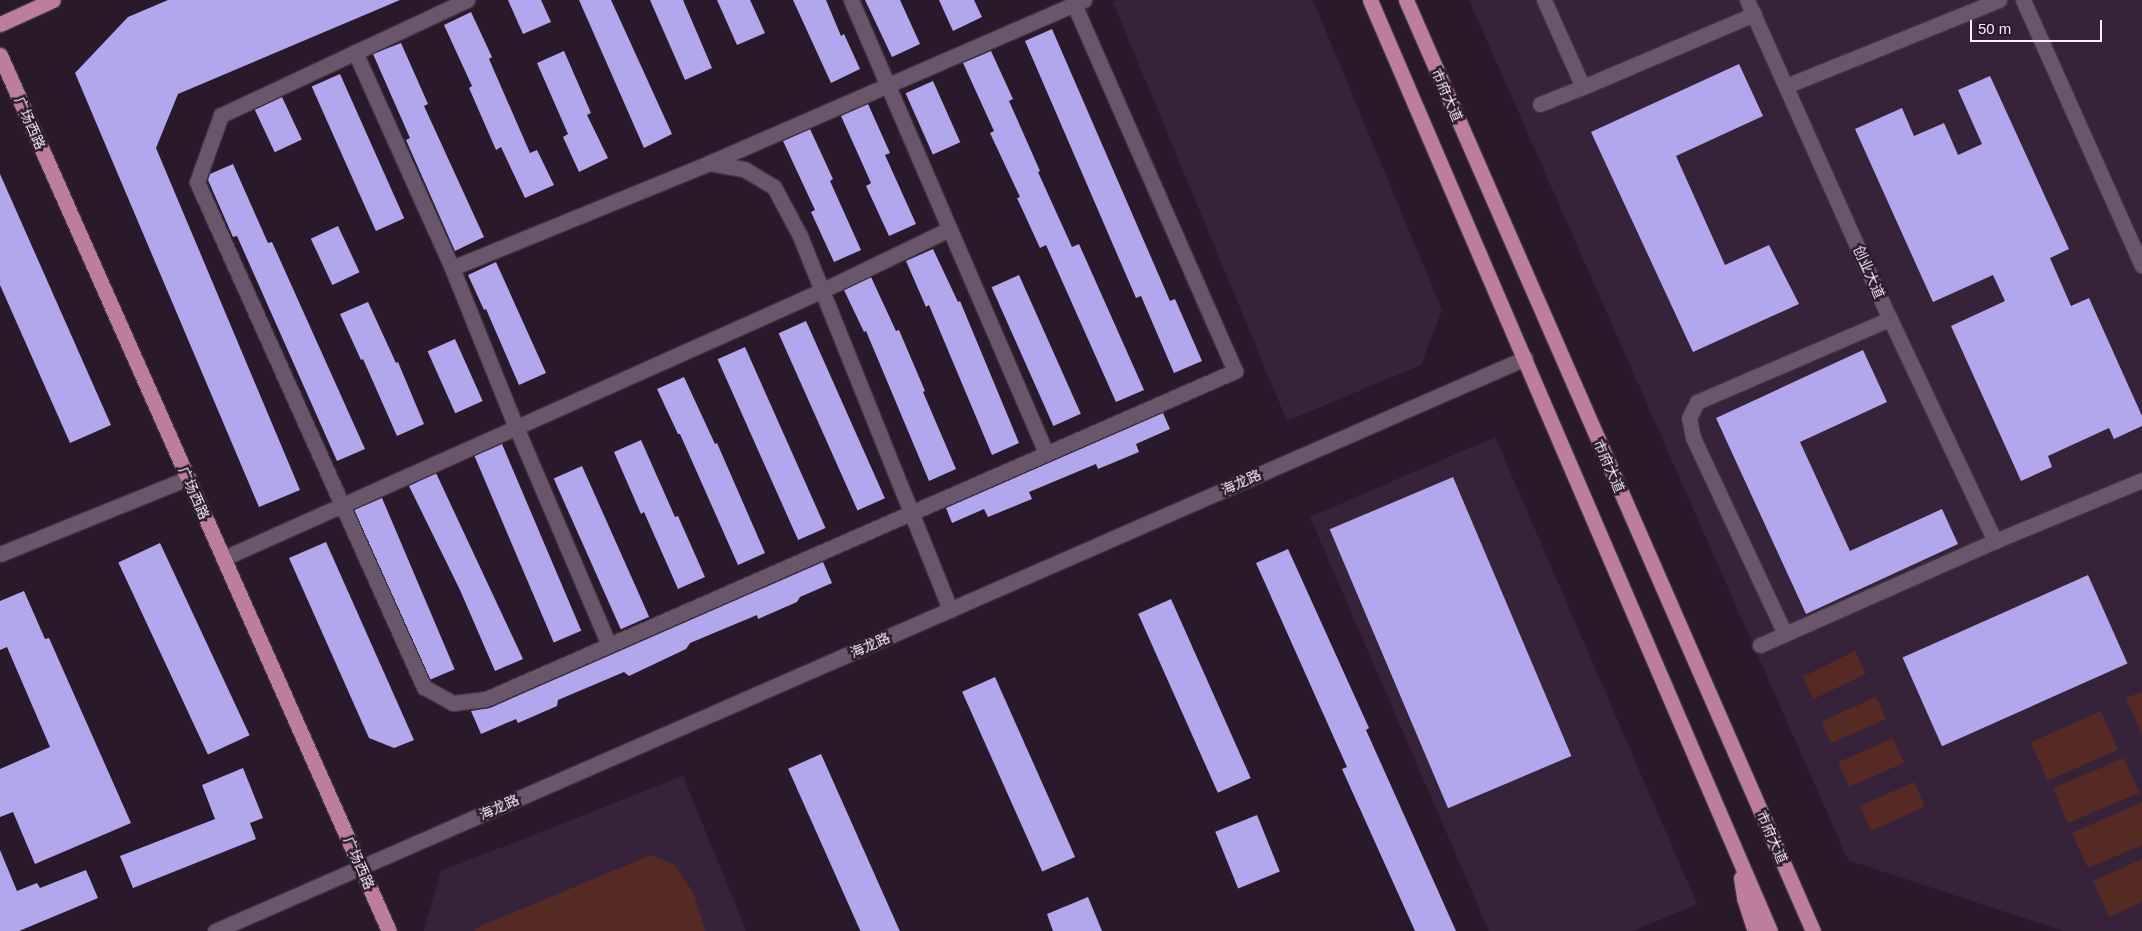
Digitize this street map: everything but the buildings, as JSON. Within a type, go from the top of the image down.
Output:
[{"type":"main road","points":[[0,24],[53,0]]},
{"type":"main road","points":[[1370,0],[1770,931]]},
{"type":"main road","name":"市府大道","points":[[1406,0],[1813,931]]},
{"type":"main road","name":"广场西路","points":[[0,55],[389,931]]},
{"type":"main road","points":[[1736,852],[1744,898],[1755,931]]},
{"type":"street","points":[[452,268],[709,163],[1077,1],[1235,371],[486,699],[453,703],[424,687],[197,182],[221,115],[467,0]]},
{"type":"street","points":[[851,0],[1046,453]]},
{"type":"street","points":[[1544,0],[1583,87]]},
{"type":"street","name":"创业大道","points":[[1747,0],[1890,319],[1995,541]]},
{"type":"street","points":[[1786,86],[1980,3],[1999,0]]},
{"type":"street","points":[[2023,0],[2142,266]]},
{"type":"street","points":[[1540,104],[1754,14]]},
{"type":"street","points":[[355,52],[452,268],[516,428],[609,645]]},
{"type":"street","points":[[709,163],[744,169],[774,187],[800,236],[950,610]]},
{"type":"street","points":[[224,558],[821,291],[949,229]]},
{"type":"street","points":[[1785,634],[1693,438],[1689,418],[1697,402],[1890,319]]},
{"type":"street","name":"海龙路","points":[[216,931],[1525,358]]},
{"type":"street","points":[[0,554],[188,478]]},
{"type":"street","points":[[1760,645],[1995,541],[2142,480]]},
{"type":"shaded area","points":[[1118,0],[1313,0],[1442,310],[1421,365],[1287,421],[1113,2]]},
{"type":"shaded area","points":[[1469,0],[2142,0],[2142,931],[2063,931],[1848,860]]},
{"type":"shaded area","points":[[1495,437],[1697,904],[1633,931],[1489,931],[1310,517]]},
{"type":"shaded area","points":[[1855,651],[1866,673],[1814,699],[1803,676]]},
{"type":"shaded area","points":[[2142,692],[2142,735],[2126,698]]},
{"type":"shaded area","points":[[1876,697],[1886,719],[1831,743],[1821,721]]},
{"type":"shaded area","points":[[2101,711],[2118,749],[2048,781],[2031,742]]},
{"type":"shaded area","points":[[1893,738],[1904,763],[1849,787],[1838,762]]},
{"type":"shaded area","points":[[2124,758],[2139,793],[2068,823],[2053,788]]},
{"type":"shaded area","points":[[683,776],[746,931],[424,931],[441,871]]},
{"type":"shaded area","points":[[1914,782],[1925,807],[1871,831],[1860,806]]},
{"type":"shaded area","points":[[2142,802],[2142,845],[2088,868],[2072,833]]},
{"type":"shaded area","points":[[651,855],[675,865],[694,894],[705,931],[475,931],[476,928]]},
{"type":"shaded area","points":[[2142,859],[2142,902],[2109,917],[2093,881]]}]
